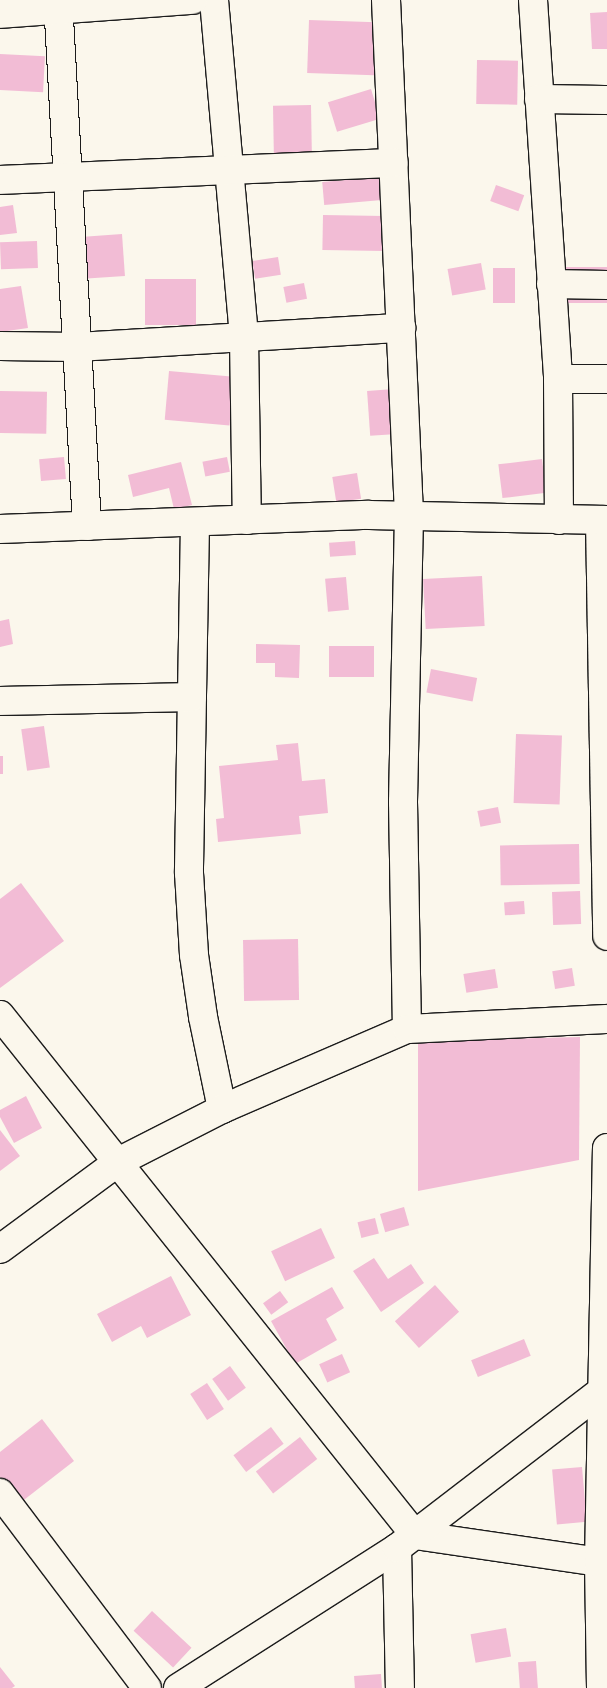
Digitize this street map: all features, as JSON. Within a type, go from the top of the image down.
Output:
[{"type":"street","points":[[0,14],[58,5],[192,0]]},
{"type":"street","points":[[214,0],[244,338],[247,520]]},
{"type":"street","points":[[386,0],[409,515],[403,802],[407,1029]]},
{"type":"street","points":[[533,0],[538,99],[558,379],[559,520]]},
{"type":"street","points":[[58,5],[87,526]]},
{"type":"street","points":[[538,99],[607,100]]},
{"type":"street","points":[[0,180],[229,172],[394,163]]},
{"type":"street","points":[[551,284],[607,285]]},
{"type":"street","points":[[0,346],[77,347],[401,328]]},
{"type":"street","points":[[558,379],[607,379]]},
{"type":"street","points":[[0,529],[409,515],[603,520],[607,936]]},
{"type":"street","points":[[195,523],[189,873],[194,955],[203,1017],[222,1109]]},
{"type":"street","points":[[0,701],[192,697]]},
{"type":"street","points":[[0,1015],[118,1162],[406,1541],[400,1688]]},
{"type":"street","points":[[0,1249],[118,1162],[222,1109],[407,1029],[607,1019]]},
{"type":"street","points":[[601,1688],[606,1388],[607,1148]]},
{"type":"street","points":[[178,1688],[406,1541],[606,1388]]},
{"type":"street","points":[[0,1493],[147,1688]]},
{"type":"street","points":[[406,1541],[603,1563]]},
{"type":"building","points":[[607,12],[607,49],[592,49],[590,13]]},
{"type":"building","points":[[309,20],[376,22],[374,75],[307,73]]},
{"type":"building","points":[[0,54],[45,56],[43,92],[0,90]]},
{"type":"building","points":[[477,60],[518,61],[517,105],[476,104]]},
{"type":"building","points":[[371,89],[380,119],[337,132],[328,102]]},
{"type":"building","points":[[311,105],[312,166],[274,167],[273,106]]},
{"type":"building","points":[[380,177],[382,200],[324,205],[322,182]]},
{"type":"building","points":[[496,185],[524,195],[518,211],[490,201]]},
{"type":"building","points":[[13,205],[17,233],[0,235],[0,207]]},
{"type":"building","points":[[323,215],[384,216],[383,251],[322,250]]},
{"type":"building","points":[[122,234],[125,276],[87,279],[84,237]]},
{"type":"building","points":[[37,241],[38,268],[1,269],[0,242]]},
{"type":"building","points":[[278,257],[281,275],[255,279],[252,261]]},
{"type":"building","points":[[481,263],[486,290],[452,295],[448,269]]},
{"type":"building","points":[[558,267],[607,267],[607,303],[558,303]]},
{"type":"building","points":[[493,268],[515,268],[515,303],[493,303]]},
{"type":"building","points":[[145,279],[196,279],[196,325],[145,325]]},
{"type":"building","points":[[304,283],[307,299],[286,303],[283,287]]},
{"type":"building","points":[[21,286],[28,328],[0,332],[0,289]]},
{"type":"building","points":[[169,371],[234,377],[229,425],[165,420]]},
{"type":"building","points":[[394,389],[397,434],[370,436],[367,391]]},
{"type":"building","points":[[0,391],[47,392],[46,434],[0,433]]},
{"type":"building","points":[[64,457],[66,479],[41,481],[39,459]]},
{"type":"building","points":[[227,457],[230,472],[205,476],[202,462]]},
{"type":"building","points":[[542,459],[546,493],[502,498],[498,464]]},
{"type":"building","points":[[181,462],[192,505],[174,509],[169,488],[133,497],[128,475]]},
{"type":"building","points":[[357,473],[361,499],[336,503],[332,477]]},
{"type":"building","points":[[355,541],[356,555],[330,557],[329,543]]},
{"type":"building","points":[[482,576],[485,626],[426,629],[423,579]]},
{"type":"building","points":[[346,577],[349,610],[328,612],[325,579]]},
{"type":"building","points":[[9,619],[13,644],[0,647],[0,621]]},
{"type":"building","points":[[256,644],[300,645],[299,678],[275,677],[275,663],[256,663]]},
{"type":"building","points":[[329,646],[374,646],[374,677],[329,677]]},
{"type":"building","points":[[431,669],[477,678],[473,702],[426,693]]},
{"type":"building","points":[[44,726],[50,768],[27,771],[21,729]]},
{"type":"building","points":[[516,734],[562,736],[560,805],[514,803]]},
{"type":"building","points":[[298,743],[302,781],[325,779],[328,813],[299,816],[301,834],[218,842],[216,819],[224,818],[219,766],[278,760],[276,745]]},
{"type":"building","points":[[0,756],[3,756],[3,774],[0,774]]},
{"type":"building","points":[[498,807],[501,823],[480,827],[477,811]]},
{"type":"building","points":[[579,844],[580,884],[501,885],[500,845]]},
{"type":"building","points":[[21,883],[64,941],[0,988],[0,899]]},
{"type":"building","points":[[580,891],[581,924],[553,925],[552,892]]},
{"type":"building","points":[[524,901],[525,914],[505,915],[504,902]]},
{"type":"building","points":[[298,939],[299,1000],[244,1001],[243,940]]},
{"type":"building","points":[[572,968],[575,986],[555,989],[552,971]]},
{"type":"building","points":[[495,969],[498,988],[466,993],[463,974]]},
{"type":"building","points":[[580,1037],[579,1160],[418,1191],[418,1041]]},
{"type":"building","points":[[26,1096],[42,1128],[14,1143],[0,1117],[0,1110]]},
{"type":"building","points":[[0,1130],[20,1156],[0,1171]]},
{"type":"building","points":[[404,1207],[409,1225],[385,1232],[380,1214]]},
{"type":"building","points":[[375,1218],[379,1234],[361,1238],[358,1222]]},
{"type":"building","points":[[321,1228],[335,1258],[285,1281],[271,1251]]},
{"type":"building","points":[[374,1258],[388,1279],[411,1264],[424,1283],[381,1312],[353,1271]]},
{"type":"building","points":[[171,1276],[191,1315],[147,1338],[141,1326],[112,1342],[97,1314]]},
{"type":"building","points":[[435,1285],[459,1312],[419,1348],[395,1321]]},
{"type":"building","points":[[332,1287],[344,1308],[326,1319],[337,1340],[295,1364],[271,1321]]},
{"type":"building","points":[[280,1291],[288,1302],[271,1315],[263,1303]]},
{"type":"building","points":[[524,1339],[531,1356],[478,1377],[471,1360]]},
{"type":"building","points":[[342,1354],[350,1372],[327,1382],[319,1364]]},
{"type":"building","points":[[230,1366],[246,1388],[228,1401],[212,1379]]},
{"type":"building","points":[[207,1383],[224,1409],[207,1420],[190,1394]]},
{"type":"building","points":[[42,1419],[74,1461],[20,1503],[0,1477],[0,1452]]},
{"type":"building","points":[[271,1427],[284,1444],[246,1472],[233,1455]]},
{"type":"building","points":[[300,1437],[317,1459],[273,1494],[256,1471]]},
{"type":"building","points":[[582,1467],[587,1522],[557,1524],[552,1470]]},
{"type":"building","points":[[152,1611],[191,1648],[173,1668],[134,1631]]},
{"type":"building","points":[[506,1628],[511,1657],[476,1663],[471,1634]]},
{"type":"building","points":[[536,1661],[538,1688],[520,1688],[518,1662]]},
{"type":"building","points":[[0,1667],[15,1686],[12,1688],[0,1688]]},
{"type":"building","points":[[381,1674],[382,1688],[355,1688],[354,1676]]}]
